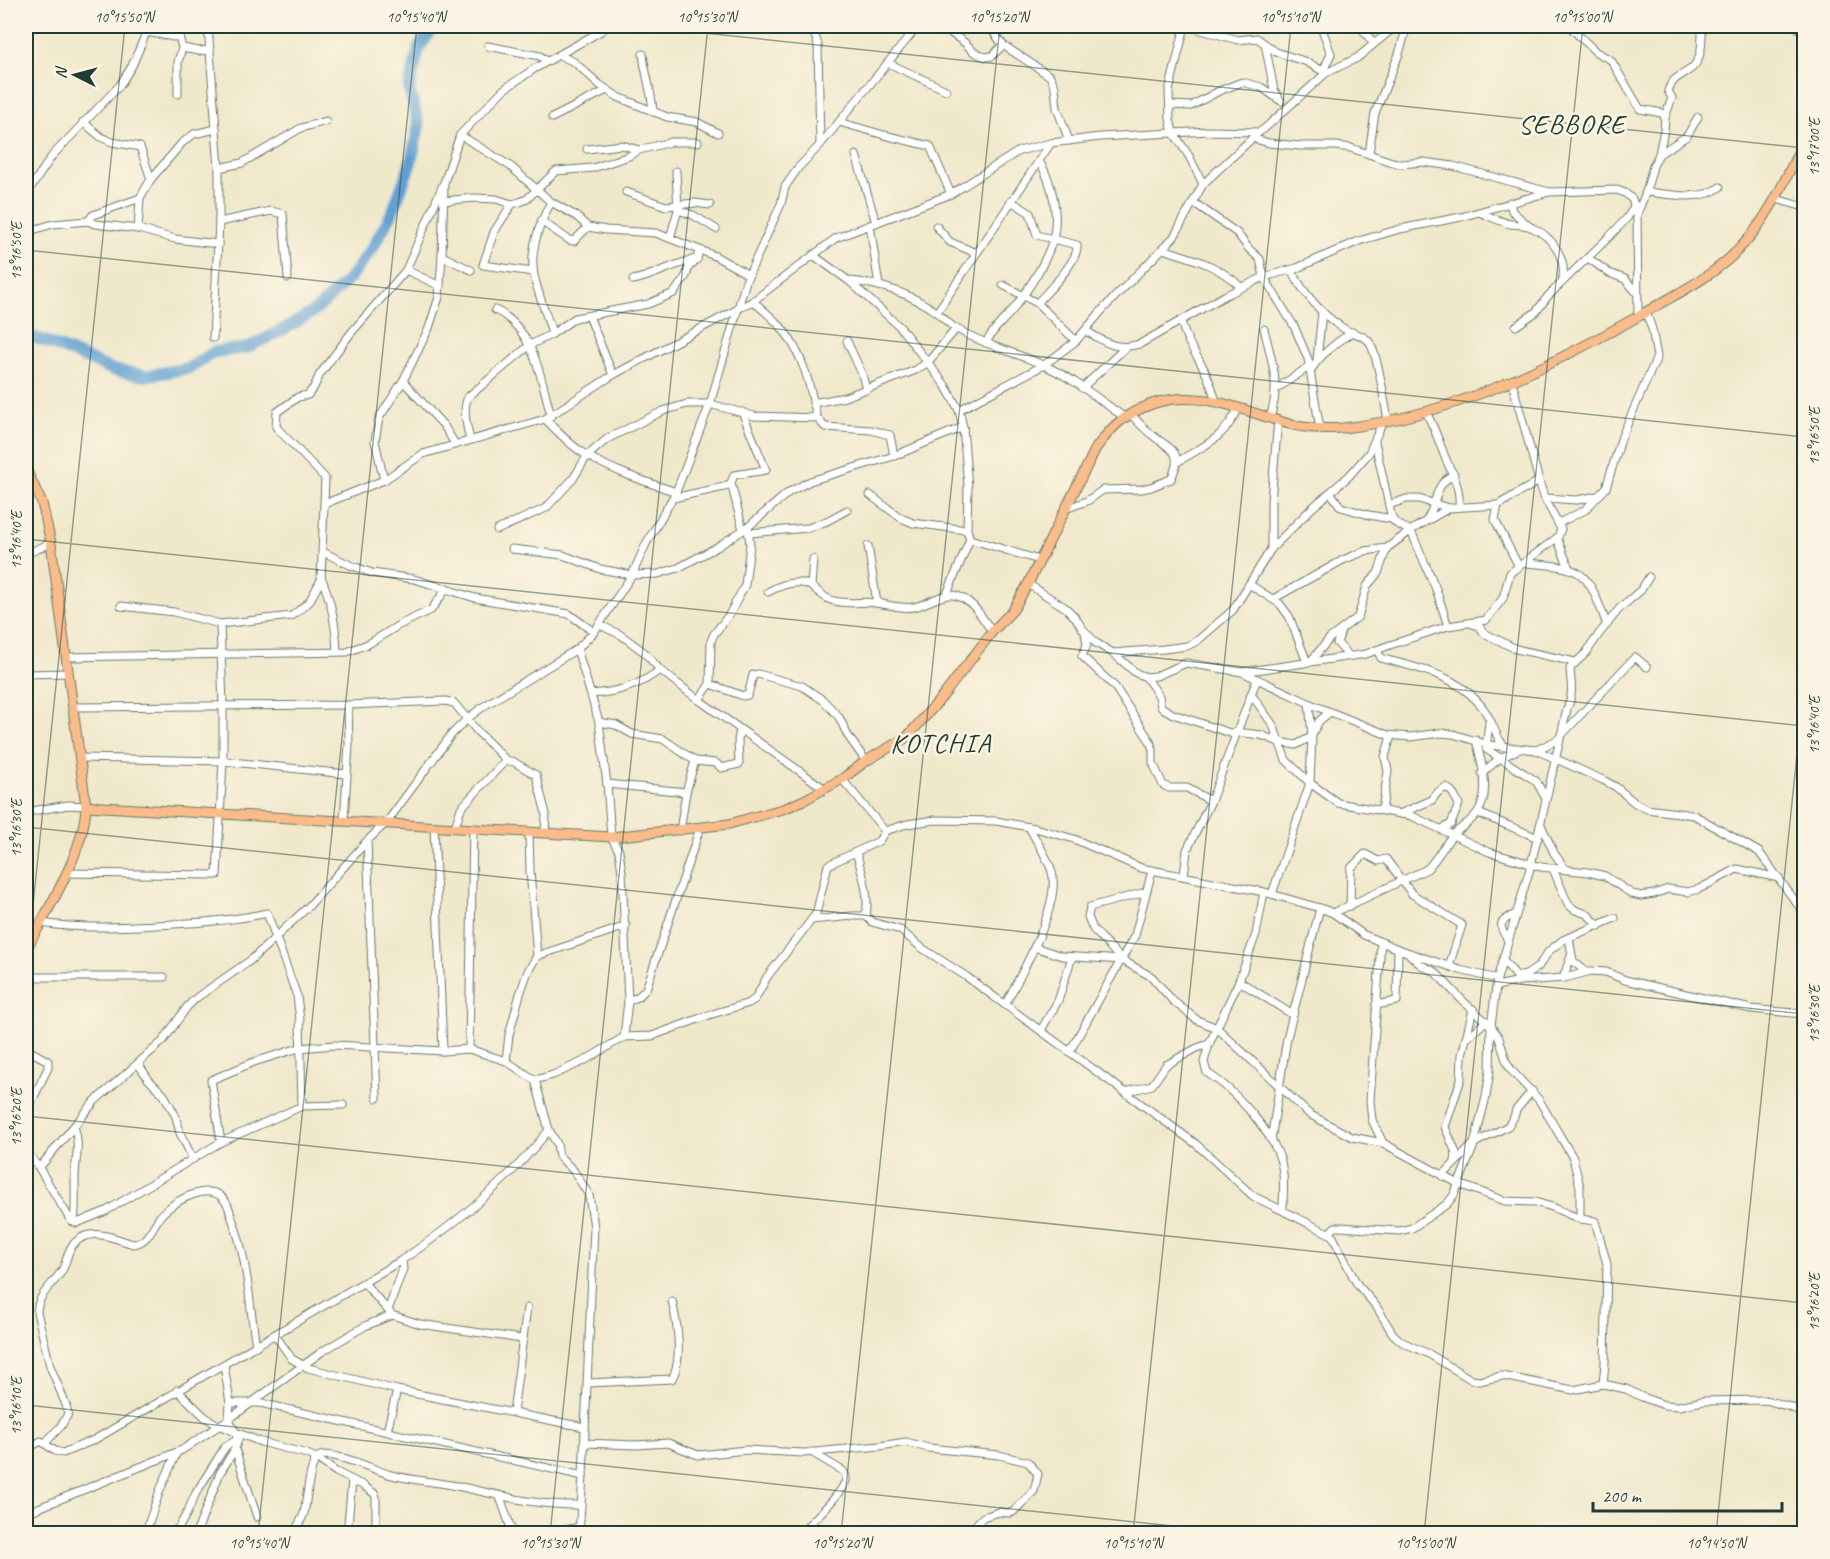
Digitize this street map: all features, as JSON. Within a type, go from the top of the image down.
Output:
[{"type":"main road","points":[[86,806],[611,837],[729,824],[786,808],[825,789],[907,737],[943,696],[992,632],[1013,610],[1096,447],[1111,428],[1127,415],[1158,402],[1175,398],[1192,398],[1216,401],[1294,426],[1320,429],[1341,428],[1426,412],[1476,397],[1512,382],[1700,281],[1733,255],[1760,224],[1776,200],[1804,140]]},
{"type":"main road","points":[[26,471],[42,503],[51,543],[86,806],[86,814],[76,849],[26,950]]},
{"type":"street","points":[[121,606],[174,612],[220,624],[292,616],[309,602],[318,588],[321,577],[325,478],[276,427],[277,412],[297,397],[308,395],[320,374],[351,333],[406,270],[445,180],[460,135],[503,90],[606,26]]},
{"type":"street","points":[[812,26],[818,45],[820,145]]},
{"type":"street","points":[[39,1168],[62,1144],[95,1101],[139,1065],[163,1041],[196,998],[251,960],[308,907],[387,822],[451,735],[467,719],[484,706],[577,649],[594,633],[632,575],[646,544],[675,495],[710,404],[749,275],[781,204],[785,187],[798,168],[820,145],[918,26]]},
{"type":"street","points":[[941,26],[980,56],[992,56],[1003,45]]},
{"type":"street","points":[[989,26],[1003,45],[1050,76],[1055,87],[1057,108],[1069,141]]},
{"type":"street","points":[[1203,184],[1189,156],[1173,132],[1170,105],[1169,91],[1186,26],[1199,27],[1238,40],[1257,38],[1276,52],[1306,62],[1325,72]]},
{"type":"street","points":[[1321,26],[1331,54],[1325,72]]},
{"type":"street","points":[[1360,26],[1374,44]]},
{"type":"street","points":[[959,410],[1044,365],[1076,341],[1104,308],[1174,237],[1203,184],[1325,72],[1357,58],[1396,26]]},
{"type":"street","points":[[1369,153],[1375,113],[1399,54],[1407,26]]},
{"type":"street","points":[[1571,26],[1596,52],[1611,60],[1640,109],[1662,113],[1665,117]]},
{"type":"street","points":[[1637,214],[1659,154],[1665,117],[1672,98],[1668,91],[1669,86],[1675,78],[1690,70],[1698,59],[1702,26]]},
{"type":"street","points":[[1796,26],[1804,33]]},
{"type":"street","points":[[26,195],[52,156],[120,86],[132,66],[148,29],[174,37],[188,30],[208,27],[219,168],[219,222],[213,338]]},
{"type":"street","points":[[178,94],[178,62],[182,48],[179,36]]},
{"type":"street","points":[[1264,44],[1274,90],[1287,108]]},
{"type":"street","points":[[488,46],[540,56],[547,61]]},
{"type":"street","points":[[182,48],[210,50]]},
{"type":"street","points":[[643,54],[645,77],[652,96],[653,112]]},
{"type":"street","points":[[559,55],[574,62],[618,97],[667,117],[697,122],[718,133]]},
{"type":"street","points":[[888,63],[946,90]]},
{"type":"street","points":[[1170,105],[1191,106],[1242,82],[1261,87],[1281,101]]},
{"type":"street","points":[[552,118],[607,90]]},
{"type":"street","points":[[1659,154],[1687,136],[1698,117]]},
{"type":"street","points":[[219,168],[242,163],[301,128],[326,121]]},
{"type":"street","points":[[83,122],[101,137],[112,142],[140,147],[151,179]]},
{"type":"street","points":[[839,122],[930,146],[951,194]]},
{"type":"street","points":[[138,229],[140,198],[151,179],[182,143],[194,135],[216,129]]},
{"type":"street","points":[[324,504],[384,480],[419,456],[548,417],[613,375],[753,301],[823,245],[951,194],[1019,151],[1051,143],[1100,137],[1173,132],[1258,132]]},
{"type":"street","points":[[460,135],[510,166],[551,202],[576,216],[588,227],[656,233],[715,256],[749,275]]},
{"type":"street","points":[[1252,138],[1269,143],[1300,146],[1336,146],[1369,153],[1401,164],[1423,162],[1473,171],[1550,192]]},
{"type":"street","points":[[443,201],[475,198],[496,199],[512,204],[527,199],[556,171],[592,168],[629,156],[639,150],[671,142],[698,142]]},
{"type":"street","points":[[937,312],[1051,143]]},
{"type":"street","points":[[587,149],[622,145],[639,150]]},
{"type":"street","points":[[856,155],[873,224],[879,286]]},
{"type":"street","points":[[986,343],[993,330],[1014,309],[1023,295],[1047,254],[1053,238],[1054,212],[1051,192],[1046,172],[1039,162]]},
{"type":"street","points":[[670,238],[678,208],[676,171]]},
{"type":"street","points":[[384,480],[375,441],[379,418],[402,381],[429,328],[439,297],[445,180]]},
{"type":"street","points":[[1646,192],[1702,195],[1720,187]]},
{"type":"street","points":[[1082,388],[1125,348],[1140,344],[1241,287],[1264,277],[1291,270],[1359,241],[1550,192],[1617,190],[1625,193],[1635,205],[1638,295],[1642,314],[1652,329],[1657,357],[1622,436],[1606,488],[1586,510],[1559,523]]},
{"type":"street","points":[[626,192],[678,208],[716,229]]},
{"type":"street","points":[[88,221],[93,215],[140,198]]},
{"type":"street","points":[[1776,200],[1804,207]]},
{"type":"street","points":[[1011,201],[1024,207],[1030,213],[1037,235],[1073,243],[1078,248],[1070,265],[1037,303]]},
{"type":"street","points":[[551,202],[541,221],[534,252],[533,272],[552,334]]},
{"type":"street","points":[[1193,202],[1237,233],[1260,259],[1264,277],[1294,326],[1310,368],[1320,429]]},
{"type":"street","points":[[1510,202],[1512,211],[1529,226],[1540,232],[1559,251],[1564,274],[1561,284]]},
{"type":"street","points":[[678,208],[695,203],[710,205]]},
{"type":"street","points":[[512,204],[494,232],[483,265],[533,272]]},
{"type":"street","points":[[1516,326],[1536,312],[1548,296],[1617,229],[1635,205]]},
{"type":"street","points":[[219,222],[271,211],[283,214],[288,278]]},
{"type":"street","points":[[1479,212],[1503,222],[1529,226]]},
{"type":"street","points":[[26,232],[53,224],[88,221],[95,224],[138,229],[175,239],[218,244]]},
{"type":"street","points":[[541,221],[574,241],[588,227]]},
{"type":"street","points":[[936,226],[950,242],[976,254]]},
{"type":"street","points":[[1162,249],[1213,266],[1226,273],[1241,287]]},
{"type":"street","points":[[470,440],[466,410],[468,397],[530,345],[552,334],[574,318],[648,304],[674,293],[686,276],[689,267],[697,260],[699,250]]},
{"type":"street","points":[[813,255],[849,281],[900,327],[945,385],[959,410],[963,428],[968,486],[967,530],[970,539],[947,594]]},
{"type":"street","points":[[442,256],[471,270]]},
{"type":"street","points":[[1588,258],[1609,273],[1625,279],[1638,295]]},
{"type":"street","points":[[633,280],[646,278],[686,261],[697,260]]},
{"type":"street","points":[[406,270],[440,286]]},
{"type":"street","points":[[1113,653],[1187,646],[1233,610],[1271,549],[1312,508],[1349,476],[1369,453],[1385,421],[1376,362],[1370,341],[1344,329],[1322,312],[1300,287],[1291,270]]},
{"type":"street","points":[[849,281],[870,283],[901,292],[937,312],[956,328],[986,343],[1044,365],[1127,415],[1150,434],[1171,447],[1177,462],[1171,479],[1166,482],[1142,489],[1102,490],[1087,501],[1064,509]]},
{"type":"street","points":[[1003,285],[1037,303],[1076,341]]},
{"type":"street","points":[[753,301],[781,327],[803,362],[811,386],[817,418],[825,427],[871,430],[888,435],[891,437],[894,456]]},
{"type":"street","points":[[495,310],[507,316],[530,345],[548,417],[569,442],[587,456],[675,495],[698,494],[731,483]]},
{"type":"street","points":[[1317,360],[1322,312]]},
{"type":"street","points":[[589,316],[613,375]]},
{"type":"street","points":[[1181,321],[1185,337],[1211,383],[1216,401]]},
{"type":"street","points":[[813,402],[845,397],[916,370],[928,362],[956,328]]},
{"type":"street","points":[[1264,329],[1276,389],[1271,549]]},
{"type":"street","points":[[1086,331],[1108,344],[1125,348]]},
{"type":"street","points":[[1276,389],[1310,368],[1352,332]]},
{"type":"street","points":[[847,341],[862,374],[866,390]]},
{"type":"street","points":[[402,381],[444,426],[455,444]]},
{"type":"street","points":[[1242,672],[1366,654],[1448,627],[1486,620],[1503,598],[1510,573],[1561,534],[1559,523],[1545,498],[1539,481],[1512,382]]},
{"type":"street","points":[[497,530],[546,508],[573,478],[587,456],[608,439],[644,418],[687,404],[710,404],[754,416],[817,418]]},
{"type":"street","points":[[1177,462],[1206,446],[1226,430],[1239,408]]},
{"type":"street","points":[[699,700],[710,684],[711,641],[745,585],[748,568],[747,530],[731,483],[734,475],[766,470],[742,412]]},
{"type":"street","points":[[1426,412],[1454,474],[1460,496],[1459,507]]},
{"type":"street","points":[[512,549],[563,555],[600,569],[632,575],[658,574],[678,568],[747,530],[789,492],[810,481],[894,456],[963,428]]},
{"type":"street","points":[[1375,441],[1392,519],[1411,531],[1436,589],[1448,627]]},
{"type":"street","points":[[1424,523],[1433,509],[1441,483],[1454,474]]},
{"type":"street","points":[[1389,505],[1406,499],[1419,499],[1449,508],[1498,505],[1539,481]]},
{"type":"street","points":[[1330,492],[1341,507],[1392,519]]},
{"type":"street","points":[[870,495],[901,518],[913,523],[967,530]]},
{"type":"street","points":[[1460,496],[1470,506]]},
{"type":"street","points":[[1545,498],[1577,500],[1598,496]]},
{"type":"street","points":[[1498,505],[1495,520],[1521,565]]},
{"type":"street","points":[[1273,599],[1343,560],[1365,551],[1387,548],[1449,508]]},
{"type":"street","points":[[747,530],[808,528],[848,510]]},
{"type":"street","points":[[1557,538],[1569,568]]},
{"type":"street","points":[[970,539],[1039,560]]},
{"type":"street","points":[[26,554],[51,543]]},
{"type":"street","points":[[868,546],[877,603]]},
{"type":"street","points":[[1308,662],[1320,648],[1359,615],[1367,586],[1378,573],[1387,548]]},
{"type":"street","points":[[323,552],[372,573],[414,579],[475,598],[569,614],[594,633]]},
{"type":"street","points":[[811,586],[813,559]]},
{"type":"street","points":[[1521,565],[1553,564],[1581,574],[1590,583],[1607,625]]},
{"type":"street","points":[[321,577],[332,604],[337,634],[337,652]]},
{"type":"street","points":[[1329,1233],[1335,1227],[1399,1231],[1412,1228],[1447,1204],[1454,1195],[1475,1143],[1486,1097],[1490,1070],[1488,1024],[1508,940],[1532,865],[1567,710],[1572,699],[1570,668],[1586,653],[1620,608],[1641,590],[1649,578]]},
{"type":"street","points":[[1028,584],[1066,608],[1096,643],[1113,653],[1130,669],[1146,677],[1159,696],[1161,707],[1173,714],[1236,734],[1261,735],[1296,745],[1308,740],[1318,721],[1330,712]]},
{"type":"street","points":[[1249,584],[1280,604],[1289,616],[1308,662]]},
{"type":"street","points":[[768,592],[781,585],[811,586],[820,596],[838,602],[877,603],[911,608],[947,594],[954,595],[970,602],[992,632]]},
{"type":"street","points":[[67,657],[355,650],[431,610],[447,588]]},
{"type":"street","points":[[1470,623],[1479,626],[1484,633],[1516,649],[1575,662]]},
{"type":"street","points":[[66,873],[217,875],[223,761],[220,624]]},
{"type":"street","points":[[600,625],[629,641],[644,652],[660,670],[699,700],[825,789]]},
{"type":"street","points":[[1344,627],[1336,640],[1350,657]]},
{"type":"street","points":[[1085,632],[1087,645],[1082,656],[1115,687],[1150,741],[1153,750],[1153,764],[1163,785],[1169,788],[1187,788],[1211,801]]},
{"type":"street","points":[[577,649],[599,722],[611,837],[619,851],[626,926],[628,1001],[624,1037]]},
{"type":"street","points":[[1377,650],[1381,658],[1435,673],[1454,682],[1478,701],[1505,747]]},
{"type":"street","points":[[1536,750],[1557,740],[1635,657],[1647,667]]},
{"type":"street","points":[[1146,677],[1156,676],[1186,663],[1242,672],[1309,703],[1391,736],[1453,734],[1505,747],[1536,750],[1603,780],[1647,809],[1694,815],[1760,852],[1804,913]]},
{"type":"street","points":[[591,694],[610,693],[630,687],[641,683],[660,670]]},
{"type":"street","points":[[26,674],[69,673]]},
{"type":"street","points":[[710,684],[743,696],[749,692],[753,675],[758,674],[802,686],[823,700],[839,717],[848,736],[866,761]]},
{"type":"street","points":[[1184,876],[1187,850],[1211,801],[1257,679]]},
{"type":"street","points":[[1251,694],[1273,725],[1286,760],[1310,783],[1338,802],[1402,813],[1489,852],[1532,865],[1605,876],[1632,894],[1641,896],[1668,889],[1688,892],[1700,889],[1737,869],[1779,878]]},
{"type":"street","points":[[74,707],[348,705],[446,701],[454,703],[506,760],[536,775],[546,814],[545,833]]},
{"type":"street","points":[[1272,894],[1310,783],[1312,735],[1309,703]]},
{"type":"street","points":[[344,820],[348,705]]},
{"type":"street","points":[[1489,720],[1486,749],[1536,781],[1546,798]]},
{"type":"street","points":[[599,722],[616,725],[632,734],[663,739],[695,761],[716,763],[721,768],[737,766],[740,730]]},
{"type":"street","points":[[1382,810],[1388,771],[1385,757],[1391,736]]},
{"type":"street","points":[[1333,913],[1427,869],[1453,835],[1478,813],[1484,803],[1476,740]]},
{"type":"street","points":[[1482,773],[1500,758],[1520,748]]},
{"type":"street","points":[[80,758],[223,761],[346,774]]},
{"type":"street","points":[[455,827],[461,808],[506,760]]},
{"type":"street","points":[[680,831],[686,792],[695,761]]},
{"type":"street","points":[[842,779],[885,831]]},
{"type":"street","points":[[607,784],[686,792]]},
{"type":"street","points":[[1402,813],[1432,800],[1446,787],[1459,804],[1451,824],[1442,829]]},
{"type":"street","points":[[26,812],[68,805],[86,806]]},
{"type":"street","points":[[1478,813],[1538,838]]},
{"type":"street","points":[[535,1080],[553,1075],[584,1061],[624,1037],[652,1036],[709,1015],[749,1004],[755,999],[767,977],[818,908],[817,903],[828,865],[879,841],[885,831],[907,824],[935,820],[996,821],[1029,827],[1074,839],[1140,868],[1272,894],[1333,913],[1364,936],[1497,983],[1519,979],[1563,978],[1586,972],[1606,972],[1624,980],[1751,1009],[1804,1014]]},
{"type":"street","points":[[1541,825],[1554,853],[1566,870]]},
{"type":"street","points":[[434,826],[443,1051]]},
{"type":"street","points":[[1005,1005],[1034,947],[1055,888],[1052,870],[1029,827]]},
{"type":"street","points":[[469,1049],[473,828]]},
{"type":"street","points":[[628,1001],[638,997],[646,989],[700,828]]},
{"type":"street","points":[[506,1061],[509,1035],[520,994],[528,971],[537,956],[529,832]]},
{"type":"street","points":[[367,841],[377,1098]]},
{"type":"street","points":[[855,852],[866,888],[868,906],[866,916]]},
{"type":"street","points":[[1350,906],[1351,868],[1365,854],[1378,861],[1386,859],[1412,894],[1462,925],[1449,966]]},
{"type":"street","points":[[1553,868],[1568,904],[1587,915],[1599,926]]},
{"type":"street","points":[[1070,1051],[1135,935],[1152,871]]},
{"type":"street","points":[[1146,892],[1090,907],[1088,910],[1093,929],[1122,960],[1152,977],[1173,1001],[1197,1020],[1217,1028],[1309,1114],[1352,1137],[1383,1143],[1459,1184],[1505,1201],[1535,1202],[1580,1219],[1595,1221],[1607,1264],[1603,1384]]},
{"type":"street","points":[[1264,892],[1256,934],[1239,981],[1209,1044],[1204,1062],[1208,1073],[1240,1098],[1271,1140],[1282,1166],[1283,1210]]},
{"type":"street","points":[[1271,1140],[1293,1015],[1320,908]]},
{"type":"street","points":[[41,923],[92,927],[129,926],[219,921],[267,913],[297,996],[300,1020],[302,1106]]},
{"type":"street","points":[[1508,940],[1501,930],[1501,924],[1516,914]]},
{"type":"street","points":[[811,920],[853,915],[866,916],[872,922],[900,930],[1196,1144],[1254,1196],[1329,1233],[1357,1284],[1376,1306],[1393,1334],[1402,1342],[1429,1354],[1472,1380],[1479,1381],[1502,1376],[1573,1390],[1603,1384],[1626,1389],[1664,1405],[1679,1406],[1703,1401],[1766,1400],[1804,1413]]},
{"type":"street","points":[[1519,979],[1538,967],[1556,944],[1615,918]]},
{"type":"street","points":[[537,956],[626,926]]},
{"type":"street","points":[[1569,938],[1571,956],[1575,964],[1586,972]]},
{"type":"street","points":[[1381,942],[1370,1101],[1372,1120],[1383,1143]]},
{"type":"street","points":[[1034,947],[1072,957],[1122,960]]},
{"type":"street","points":[[1376,1005],[1397,1001],[1398,949]]},
{"type":"street","points":[[1407,952],[1435,972],[1488,1024],[1499,1038],[1507,1063],[1539,1100],[1573,1158],[1580,1187],[1580,1219]]},
{"type":"street","points":[[1563,978],[1571,956]]},
{"type":"street","points":[[1041,1030],[1058,1001],[1072,957]]},
{"type":"street","points":[[1503,960],[1519,979]]},
{"type":"street","points":[[26,977],[164,977]]},
{"type":"street","points":[[1239,981],[1293,1015]]},
{"type":"street","points":[[1455,1162],[1456,1153],[1445,1127],[1461,1079],[1462,1055],[1473,1009]]},
{"type":"street","points":[[1465,1040],[1488,1024]]},
{"type":"street","points":[[1126,1092],[1152,1085],[1166,1065],[1209,1044]]},
{"type":"street","points":[[221,1142],[211,1080],[254,1062],[299,1048],[316,1045],[443,1051],[469,1049],[506,1061],[535,1080],[549,1131],[557,1144],[559,1156],[573,1170],[589,1195],[594,1227],[584,1427],[584,1476],[579,1530],[543,1533]]},
{"type":"street","points":[[26,1113],[48,1068],[48,1061],[30,1051]]},
{"type":"street","points":[[139,1065],[149,1080],[164,1095],[193,1159]]},
{"type":"street","points":[[1442,1176],[1475,1143],[1508,1126],[1516,1110],[1532,1091]]},
{"type":"street","points":[[26,1150],[71,1221],[82,1222],[106,1211],[221,1142],[302,1106],[342,1105]]},
{"type":"street","points":[[74,1126],[78,1144],[74,1222]]},
{"type":"street","points":[[26,1449],[37,1441],[45,1443],[54,1451],[63,1453],[94,1440],[402,1260],[435,1238],[528,1157],[549,1131]]},
{"type":"street","points":[[45,1443],[61,1426],[68,1414],[50,1366],[37,1305],[39,1299],[61,1273],[72,1246],[89,1235],[98,1233],[138,1244],[146,1239],[162,1214],[171,1206],[197,1193],[207,1191],[216,1194],[225,1200],[240,1240],[249,1285],[256,1346]]},
{"type":"street","points":[[26,1513],[177,1452],[229,1419],[323,1351],[390,1313],[403,1269],[402,1260]]},
{"type":"street","points":[[364,1283],[390,1313],[420,1324],[522,1339]]},
{"type":"street","points":[[588,1383],[672,1379],[678,1347],[677,1323],[672,1300]]},
{"type":"street","points":[[513,1412],[526,1308]]},
{"type":"street","points":[[275,1335],[292,1359],[303,1366],[397,1390],[584,1427]]},
{"type":"street","points":[[196,1533],[220,1473],[235,1449],[237,1436],[229,1419],[230,1403],[224,1365]]},
{"type":"street","points":[[177,1390],[205,1418],[237,1436],[307,1454],[375,1494],[376,1533]]},
{"type":"street","points":[[387,1431],[397,1390]]},
{"type":"street","points":[[230,1403],[267,1404],[584,1476]]},
{"type":"street","points":[[165,1533],[178,1529],[196,1493],[221,1452],[237,1436]]},
{"type":"street","points":[[584,1443],[636,1445],[668,1443],[698,1455],[746,1450],[811,1452],[906,1442],[928,1448],[999,1455],[1028,1462],[1038,1474],[1034,1491],[1010,1514],[999,1512],[983,1517],[967,1533]]},
{"type":"street","points":[[235,1449],[257,1517]]},
{"type":"street","points":[[145,1533],[160,1490],[177,1452]]},
{"type":"street","points":[[800,1533],[827,1508],[846,1480],[843,1471],[811,1452]]},
{"type":"street","points":[[294,1533],[303,1517],[312,1468],[316,1458],[322,1455],[344,1459],[409,1480],[448,1485],[544,1504],[581,1505]]},
{"type":"street","points":[[347,1533],[352,1481]]},
{"type":"street","points":[[500,1497],[513,1533]]},
{"type":"waterway","points":[[26,335],[113,370],[145,376],[189,368],[214,352],[247,348],[316,310],[350,278],[373,247],[392,213],[411,162],[419,125],[409,89],[419,48],[434,26]]},
{"type":"district","name":"SEBBORE","points":[[1572,124]]},
{"type":"district","name":"KOTCHIA","points":[[941,743]]}]
